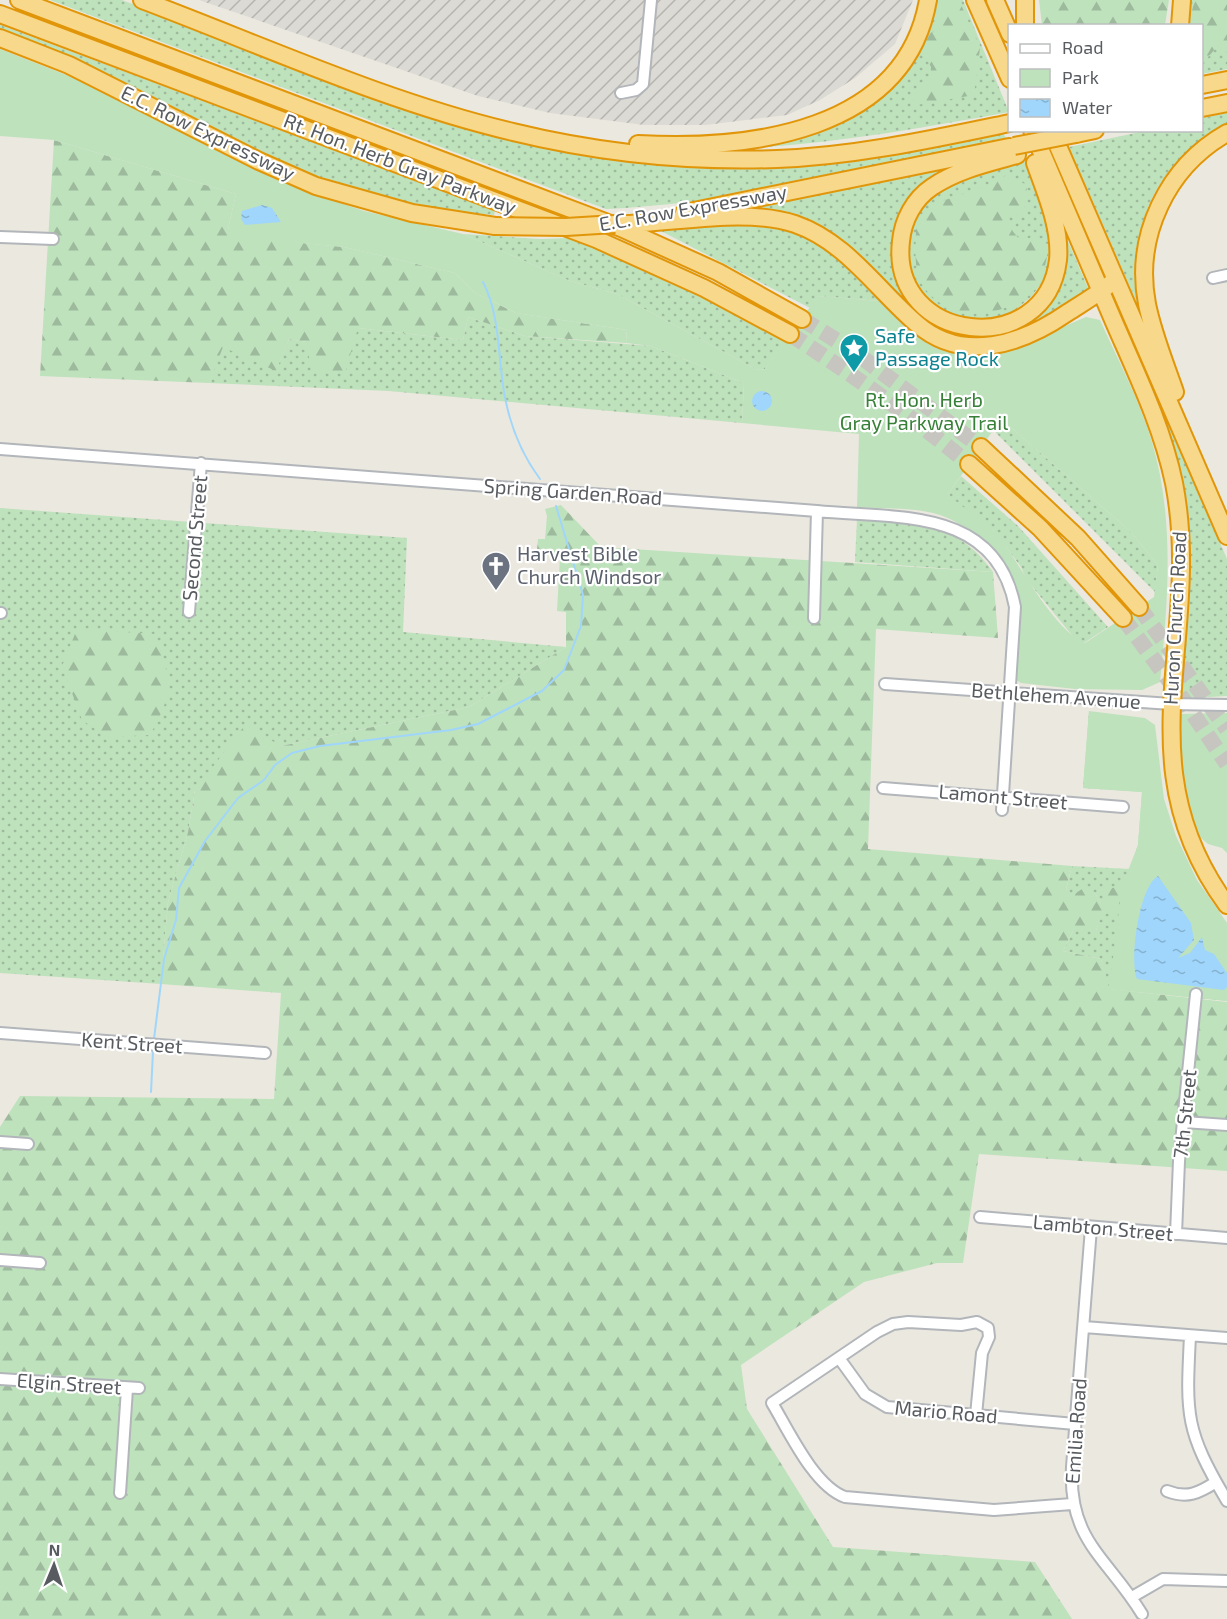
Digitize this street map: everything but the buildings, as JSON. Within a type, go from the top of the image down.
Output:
[{"type":"highway","name":"Rt. Hon. Herb Gray Parkway","points":[[19,0],[621,228],[718,272],[802,319]]},
{"type":"highway","name":"E.C. Row Expressway","points":[[142,0],[407,101],[512,132],[578,146],[693,159],[778,159],[870,150],[1008,123]]},
{"type":"highway","points":[[512,132],[622,143],[688,144],[758,138],[817,125],[864,101],[897,69],[917,36],[928,0]]},
{"type":"highway","points":[[975,0],[1008,74]]},
{"type":"highway","points":[[995,0],[1008,29]]},
{"type":"highway","points":[[1024,0],[1025,24]]},
{"type":"highway","points":[[1180,24],[1182,0]]},
{"type":"highway","name":"Rt. Hon. Herb Gray Parkway","points":[[1,14],[596,239],[704,288],[790,334]]},
{"type":"highway","name":"E.C. Row Expressway","points":[[0,38],[69,65],[259,161],[316,186],[412,213],[495,226],[566,227],[667,220],[1015,150]]},
{"type":"highway","points":[[1203,85],[1227,80]]},
{"type":"highway","points":[[1203,108],[1227,103]]},
{"type":"highway","points":[[1027,132],[1055,227],[1058,260],[1053,280],[1032,309],[1008,323],[979,329],[950,323],[922,304],[908,285],[900,251],[903,226],[914,206],[929,189],[955,174],[1015,150],[1055,138],[1087,132]]},
{"type":"highway","name":"Huron Church Road","points":[[1033,132],[1160,430],[1177,502],[1182,539],[1171,704],[1171,762],[1180,810],[1197,856],[1227,905]]},
{"type":"highway","points":[[1184,437],[1177,398],[1147,304],[1145,254],[1157,210],[1172,182],[1195,157],[1227,133]]},
{"type":"highway","points":[[1055,138],[1227,536]]},
{"type":"highway","points":[[667,220],[753,218],[780,220],[810,230],[854,261],[918,325],[940,339],[959,345],[979,347],[1009,343],[1091,309],[1107,314],[1114,322]]},
{"type":"highway","points":[[1056,322],[1102,292],[1115,280]]},
{"type":"highway","points":[[981,447],[1070,530],[1139,607]]},
{"type":"highway","points":[[969,464],[1040,528],[1123,618]]},
{"type":"street","points":[[621,93],[636,90],[643,84],[651,0]]},
{"type":"street","points":[[0,237],[53,239]]},
{"type":"street","points":[[1213,278],[1227,276]]},
{"type":"street","name":"Spring Garden Road","points":[[0,449],[816,511],[941,524],[958,529],[983,544],[1005,575],[1015,607],[1002,810]]},
{"type":"street","name":"Second Street","points":[[189,612],[201,463]]},
{"type":"street","points":[[813,618],[816,511]]},
{"type":"street","name":"Bethlehem Avenue","points":[[885,684],[1171,704],[1227,705]]},
{"type":"street","name":"Lamont Street","points":[[883,788],[1123,807]]},
{"type":"street","name":"7th Street","points":[[1176,1234],[1179,1161],[1196,994]]},
{"type":"street","name":"Kent Street","points":[[0,1033],[265,1053]]},
{"type":"street","points":[[1184,1122],[1227,1125]]},
{"type":"street","points":[[0,1142],[28,1143]]},
{"type":"street","name":"Lambton Street","points":[[980,1217],[1227,1238]]},
{"type":"street","name":"Emilia Road","points":[[1091,1228],[1075,1424],[1072,1504],[1087,1540],[1132,1597],[1142,1614]]},
{"type":"street","points":[[0,1260],[40,1263]]},
{"type":"street","points":[[976,1415],[982,1353],[989,1337],[988,1328],[981,1323],[899,1323],[878,1332],[772,1403],[814,1470],[832,1491],[862,1500],[994,1510],[1072,1504]]},
{"type":"street","points":[[1084,1327],[1227,1338]]},
{"type":"street","points":[[1190,1336],[1187,1389],[1189,1420],[1199,1453],[1227,1501]]},
{"type":"street","name":"Mario Road","points":[[839,1358],[860,1388],[878,1404],[905,1409],[1075,1424]]},
{"type":"street","name":"Elgin Street","points":[[0,1379],[126,1389],[139,1388]]},
{"type":"street","points":[[120,1493],[126,1389]]},
{"type":"street","points":[[1167,1491],[1180,1495],[1193,1495],[1216,1482]]},
{"type":"street","points":[[1132,1597],[1163,1579],[1227,1581]]},
{"type":"shaded area","points":[[199,0],[913,0],[895,44],[855,78],[820,100],[787,115],[706,125],[644,125],[550,113],[478,96]]},
{"type":"green space","points":[[50,0],[122,0],[429,116],[675,162],[1001,131],[1007,139],[858,173],[758,192],[707,200],[606,209]]},
{"type":"green space","points":[[930,0],[963,0],[1008,112],[836,140],[731,149],[874,98]]},
{"type":"green space","points":[[938,0],[959,0],[980,48],[974,95],[917,105],[911,95],[930,83],[931,67],[919,44],[929,33],[934,32]]},
{"type":"green space","points":[[1039,0],[1169,0],[1165,24],[1042,24]]},
{"type":"green space","points":[[1185,0],[1227,0],[1227,69],[1203,74],[1203,24],[1184,24]]},
{"type":"green space","points":[[1195,0],[1227,0],[1227,52],[1215,49],[1203,63],[1203,24],[1188,24]]},
{"type":"green space","points":[[0,25],[495,210],[494,215],[435,209],[379,195],[323,178],[268,157],[213,134],[0,33]]},
{"type":"green space","name":"Rt. Hon. Herb Gray Parkway Trail","points":[[0,49],[74,78],[297,188],[364,211],[463,234],[570,281],[617,294],[757,370],[765,369],[818,296],[880,301],[920,336],[1028,342],[1086,317],[1100,320],[1141,410],[1152,442],[1164,501],[1168,561],[1160,682],[1142,690],[1075,689],[1021,683],[1015,679],[1019,612],[1016,591],[1005,567],[987,545],[975,535],[940,515],[910,509],[857,507],[859,434],[742,423],[744,383],[651,346],[626,343],[627,330],[516,313],[475,293],[455,273],[344,247],[234,237],[228,229],[236,194],[54,140],[0,136]],"holes":[[[1007,424],[1130,531],[1158,565],[1154,597],[1085,643],[1060,624],[995,532],[948,494],[997,425]]]},
{"type":"green space","points":[[1227,113],[1227,126],[1208,136],[1176,163],[1153,196],[1145,215],[1137,265],[1147,326],[1069,147],[1140,132],[1203,132],[1203,118]]},
{"type":"green space","points":[[54,140],[236,194],[228,229],[293,242],[344,247],[455,273],[475,293],[516,313],[627,330],[626,343],[525,336],[468,317],[463,340],[358,328],[345,373],[312,372],[306,342],[289,339],[276,371],[223,347],[209,383],[40,376]]},
{"type":"green space","points":[[1026,157],[1049,225],[1052,255],[1045,278],[1032,296],[1013,312],[985,321],[962,320],[937,310],[920,297],[910,278],[908,224],[920,204],[970,173]]},
{"type":"green space","points":[[943,167],[945,171],[923,182],[905,202],[893,241],[892,255],[898,278],[923,304],[953,329],[1037,311],[1061,225],[1088,288],[1088,293],[1015,332],[994,338],[949,336],[926,325],[844,245],[748,213],[747,207]]},
{"type":"green space","points":[[1007,175],[1027,185],[1024,215],[1009,214],[1009,227],[1021,241],[1035,236],[1049,245],[1040,282],[1033,292],[1005,308],[981,313],[957,311],[935,300],[922,283],[916,260],[916,228],[942,201],[978,189]]},
{"type":"green space","points":[[735,223],[781,229],[817,243],[849,267],[880,301],[818,296],[810,308],[659,230]]},
{"type":"green space","points":[[463,234],[540,239],[571,238],[657,272],[730,309],[786,341],[765,369],[757,370],[617,294],[570,281]]},
{"type":"green space","points":[[468,317],[525,336],[651,346],[744,383],[742,423],[389,391],[209,383],[222,346],[276,370],[289,339],[306,342],[358,328],[463,340]]},
{"type":"green space","points":[[1164,412],[1227,559],[1227,696],[1190,698],[1181,692],[1187,586],[1160,413]]},
{"type":"green space","points":[[1007,424],[1130,531],[1158,565],[1155,592],[993,430],[997,425]]},
{"type":"green space","points":[[961,476],[1018,526],[1108,627],[1084,643],[1075,639],[1026,579],[1021,567],[993,530],[962,508],[948,494]]},
{"type":"green space","points":[[561,505],[601,547],[993,572],[998,638],[876,629],[868,849],[1072,866],[1066,889],[1073,895],[1085,887],[1094,892],[1101,903],[1104,903],[1103,890],[1122,886],[1118,911],[1101,915],[1096,931],[1073,931],[1063,951],[1101,959],[1110,989],[1227,1002],[1227,1171],[979,1154],[963,1263],[937,1263],[864,1282],[741,1365],[747,1409],[833,1547],[1035,1562],[1072,1619],[0,1619],[0,1127],[20,1096],[274,1099],[281,993],[161,984],[168,902],[188,832],[195,790],[245,725],[281,746],[469,707],[566,647],[566,612],[557,611],[560,557],[554,556],[554,550],[537,549],[538,539],[545,539],[547,516],[545,509]]},
{"type":"green space","points":[[0,508],[407,538],[403,632],[566,647],[469,707],[281,746],[195,790],[188,832],[168,902],[161,984],[0,973]]},
{"type":"green space","points":[[857,519],[916,525],[949,534],[965,543],[979,555],[993,572],[855,562]]},
{"type":"green space","points":[[77,629],[155,634],[168,685],[164,707],[150,735],[107,737],[82,720],[62,666]]},
{"type":"green space","points":[[1089,711],[1142,792],[1083,788]]},
{"type":"green space","points":[[1089,711],[1145,718],[1155,725],[1164,799],[1176,836],[1197,880],[1227,923],[1227,1001],[1109,989],[1122,886],[1138,845],[1142,792],[1083,788]]},
{"type":"green space","points":[[1227,713],[1227,853],[1222,848],[1208,844],[1195,833],[1177,760],[1180,714]]},
{"type":"green space","points":[[1142,792],[1227,1001],[1109,989],[1101,959],[1063,951],[1073,931],[1096,931],[1104,903],[1101,903],[1094,892],[1073,896],[1066,889],[1072,866],[1130,869],[1138,845]]},
{"type":"water","points":[[262,205],[272,208],[281,222],[245,225],[241,219],[242,211]]},
{"type":"water","points":[[758,391],[766,391],[772,397],[772,405],[766,411],[758,411],[752,405],[752,397]]},
{"type":"water","points":[[1158,876],[1191,923],[1194,940],[1178,958],[1190,953],[1202,937],[1205,950],[1214,954],[1227,973],[1227,987],[1224,990],[1137,979],[1134,957],[1137,924],[1146,894],[1151,883]]},
{"type":"waterway","points":[[483,282],[495,316],[504,391],[510,418],[519,443],[540,479]]},
{"type":"waterway","points":[[154,1039],[164,959],[176,920],[179,888],[205,841],[238,798],[264,780],[275,765],[292,753],[320,746],[451,730],[478,724],[542,691],[564,670],[581,626],[583,595],[556,506]]},
{"type":"waterway","points":[[151,1092],[153,1051]]},
{"type":"tunnel","points":[[802,319],[852,350],[981,447]]},
{"type":"tunnel","points":[[790,334],[881,396],[969,464]]},
{"type":"tunnel","points":[[1139,607],[1227,729]]},
{"type":"tunnel","points":[[1123,618],[1227,764]]},
{"type":"place","name":"Safe Passage Rock","points":[[854,374]]},
{"type":"place","name":"Harvest Bible Church Windsor","points":[[496,592]]}]
